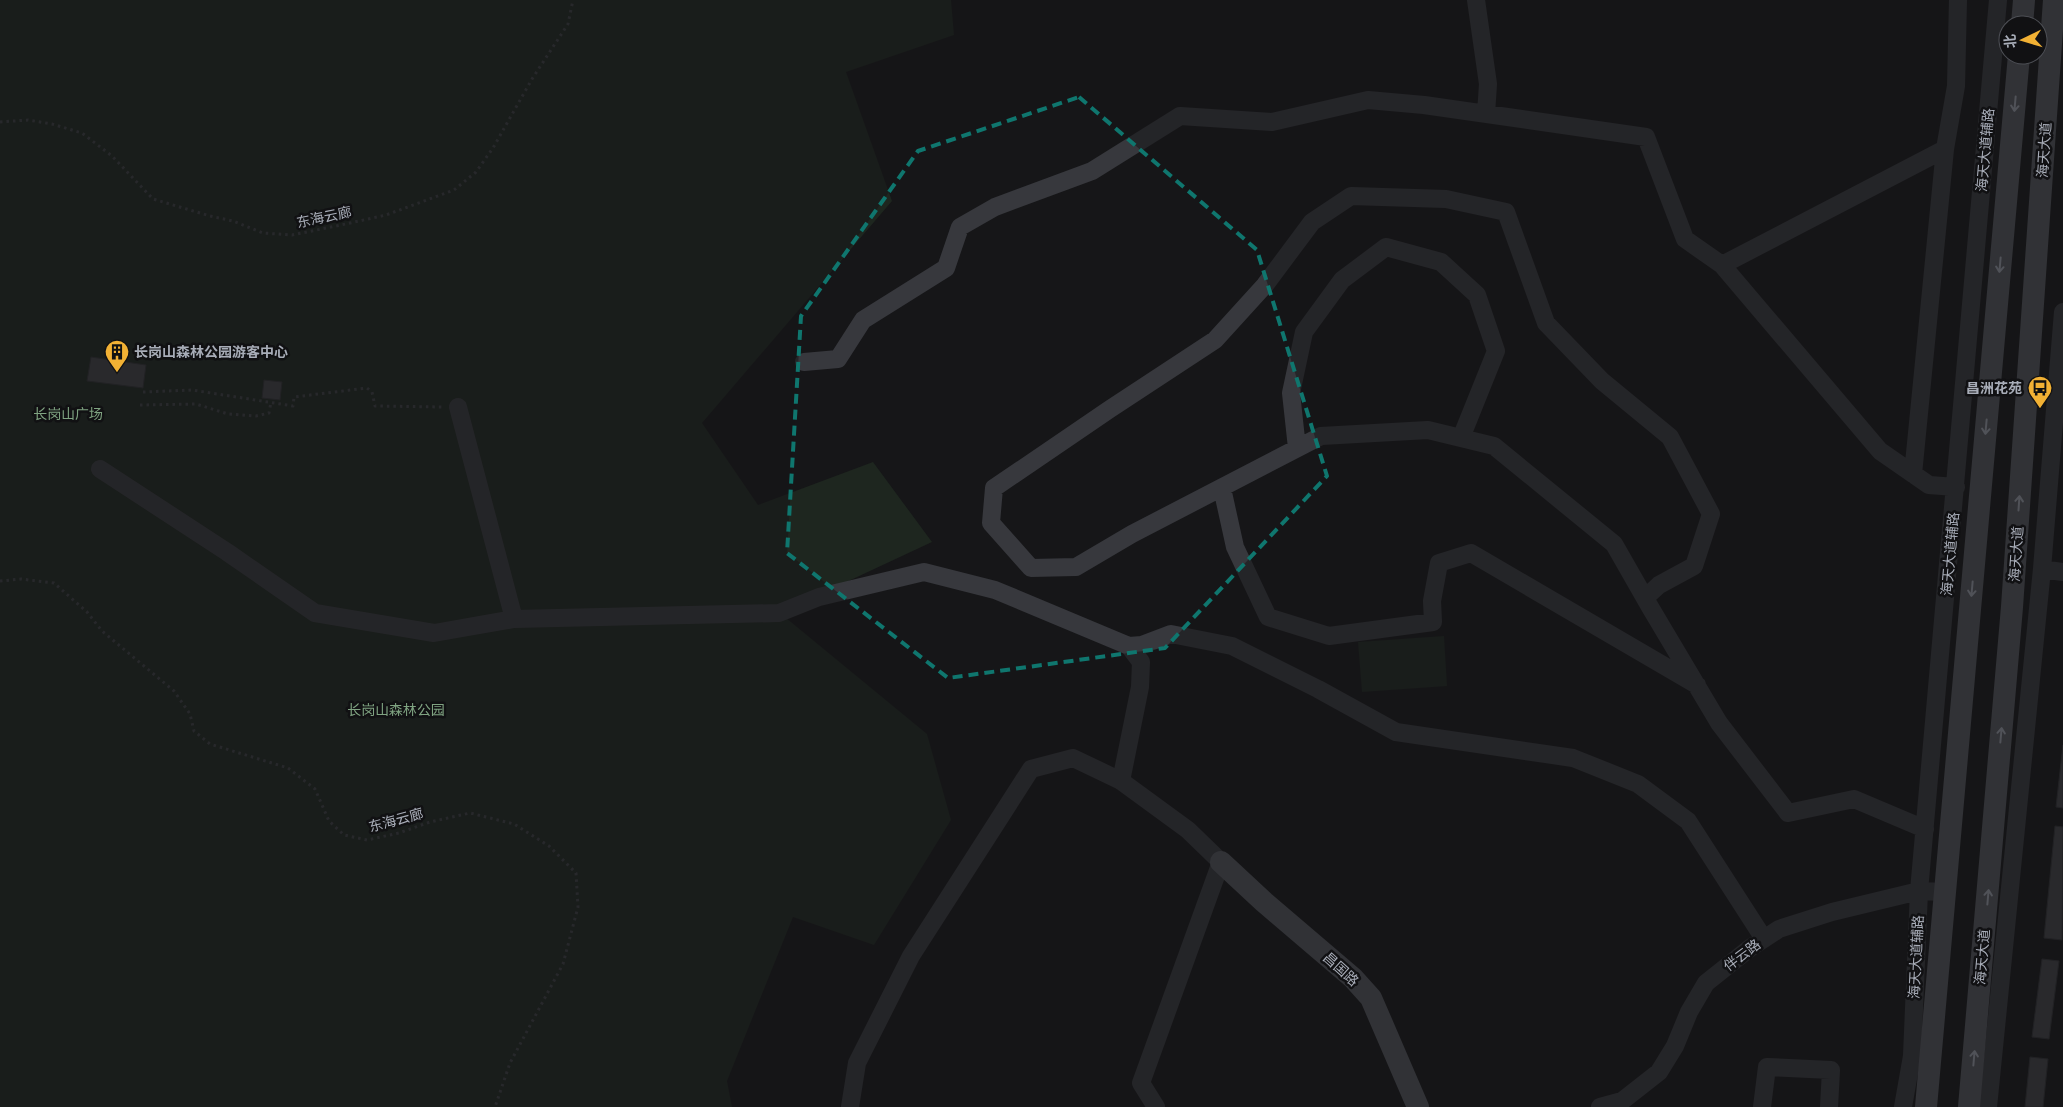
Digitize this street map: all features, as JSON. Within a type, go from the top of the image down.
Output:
[{"type":"main road","points":[[2023,15],[2024,0]]},
{"type":"main road","points":[[2043,0],[2063,1]]},
{"type":"main road","name":"海天大道","points":[[1969,1107],[2012,607],[2054,0]]},
{"type":"main road","points":[[1926,1107],[2018,65]]},
{"type":"main road","name":"昌国路","points":[[1221,862],[1352,978],[1371,998],[1418,1107]]},
{"type":"street","points":[[1476,0],[1488,84],[1486,114]]},
{"type":"street","points":[[1913,474],[1945,150],[1956,86],[1958,0]]},
{"type":"street","name":"海天大道辅路","points":[[1903,1107],[1912,1056],[1919,891],[1998,0]]},
{"type":"street","points":[[804,362],[838,359],[863,320],[946,268],[960,227],[995,207],[1092,171],[1180,116],[1272,122],[1368,100],[1486,114],[1646,137],[1685,239],[1722,265],[1880,450],[1929,485],[1956,487]]},
{"type":"street","points":[[1722,265],[1945,150]]},
{"type":"street","points":[[1645,598],[1659,585],[1694,566],[1711,514],[1670,437],[1602,381],[1546,323],[1506,212],[1446,199],[1351,196],[1312,222],[1265,285],[1216,340],[994,488],[991,523],[1031,568],[1076,568],[1132,534],[1321,436],[1428,430],[1494,446],[1614,544],[1645,598],[1698,685],[1719,723],[1788,813],[1854,799],[1925,830]]},
{"type":"street","points":[[1297,448],[1290,393],[1304,332],[1342,280],[1386,247],[1441,262],[1477,296],[1496,351],[1461,438]]},
{"type":"street","points":[[1988,1107],[2042,569],[2063,312]]},
{"type":"street","points":[[458,407],[514,619]]},
{"type":"street","points":[[100,469],[227,552],[315,613],[434,633],[514,619],[779,613],[819,597],[924,572],[994,590],[1129,646],[1142,645],[1171,634],[1232,646],[1318,689],[1396,732],[1573,758],[1638,784],[1688,820],[1764,939]]},
{"type":"street","points":[[1222,488],[1235,547],[1268,617],[1329,636],[1433,622],[1432,601],[1439,563],[1471,553],[1698,685]]},
{"type":"street","points":[[2042,569],[2063,572]]},
{"type":"street","points":[[1121,781],[1140,687],[1141,662],[1129,646]]},
{"type":"street","points":[[850,1107],[857,1063],[911,956],[1032,768],[1073,758],[1121,781],[1188,830],[1221,862],[1141,1084],[1156,1107]]},
{"type":"street","name":"伴云路","points":[[1600,1107],[1622,1101],[1659,1072],[1675,1046],[1689,1012],[1706,983],[1750,948],[1779,929],[1832,912],[1919,891],[1945,892]]},
{"type":"street","points":[[1762,1107],[1767,1067],[1831,1070],[1828,1107]]},
{"type":"path","name":"东海云廊","points":[[0,122],[28,120],[52,124],[82,133],[112,156],[153,199],[233,222],[263,233],[292,235],[341,225],[386,215],[454,190],[476,172],[493,148],[532,78],[568,24],[573,0]]},
{"type":"path","points":[[144,392],[192,390],[293,406],[294,397],[367,388],[372,392],[374,406],[411,408],[458,407]]},
{"type":"path","points":[[140,405],[196,404],[228,414],[256,416],[269,413],[271,402]]},
{"type":"path","name":"东海云廊","points":[[0,581],[21,579],[54,583],[86,612],[102,631],[174,691],[190,714],[194,731],[210,744],[288,768],[315,789],[329,821],[344,834],[367,840],[470,813],[514,824],[549,846],[576,873],[578,907],[563,964],[510,1063],[494,1107]]},
{"type":"highlighted area","points":[[1079,97],[1257,250],[1327,476],[1165,648],[948,678],[787,553],[801,316],[918,151]]},
{"type":"green space","name":"长岗山森林公园","points":[[0,0],[951,0],[954,35],[846,72],[892,201],[702,423],[758,505],[873,462],[932,542],[780,613],[927,734],[951,820],[874,945],[793,917],[727,1081],[732,1107],[0,1107]]},
{"type":"green space","points":[[1444,636],[1447,686],[1362,692],[1358,642]]},
{"type":"building","name":"长岗山森林公园游客中心","points":[[91,357],[146,365],[143,388],[87,381]]},
{"type":"building","points":[[264,380],[282,382],[280,400],[262,398]]},
{"type":"building","points":[[2063,745],[2063,808],[2056,807]]},
{"type":"building","points":[[2055,826],[2063,827],[2062,940],[2044,938]]},
{"type":"building","points":[[2042,959],[2059,961],[2049,1039],[2032,1037]]},
{"type":"building","points":[[2030,1057],[2048,1059],[2043,1107],[2025,1107]]},
{"type":"place","name":"长岗山森林公园游客中心","points":[[117,373]]},
{"type":"place","name":"昌洲花苑","points":[[2040,409]]},
{"type":"park label","name":"长岗山广场","points":[[68,414]]}]
